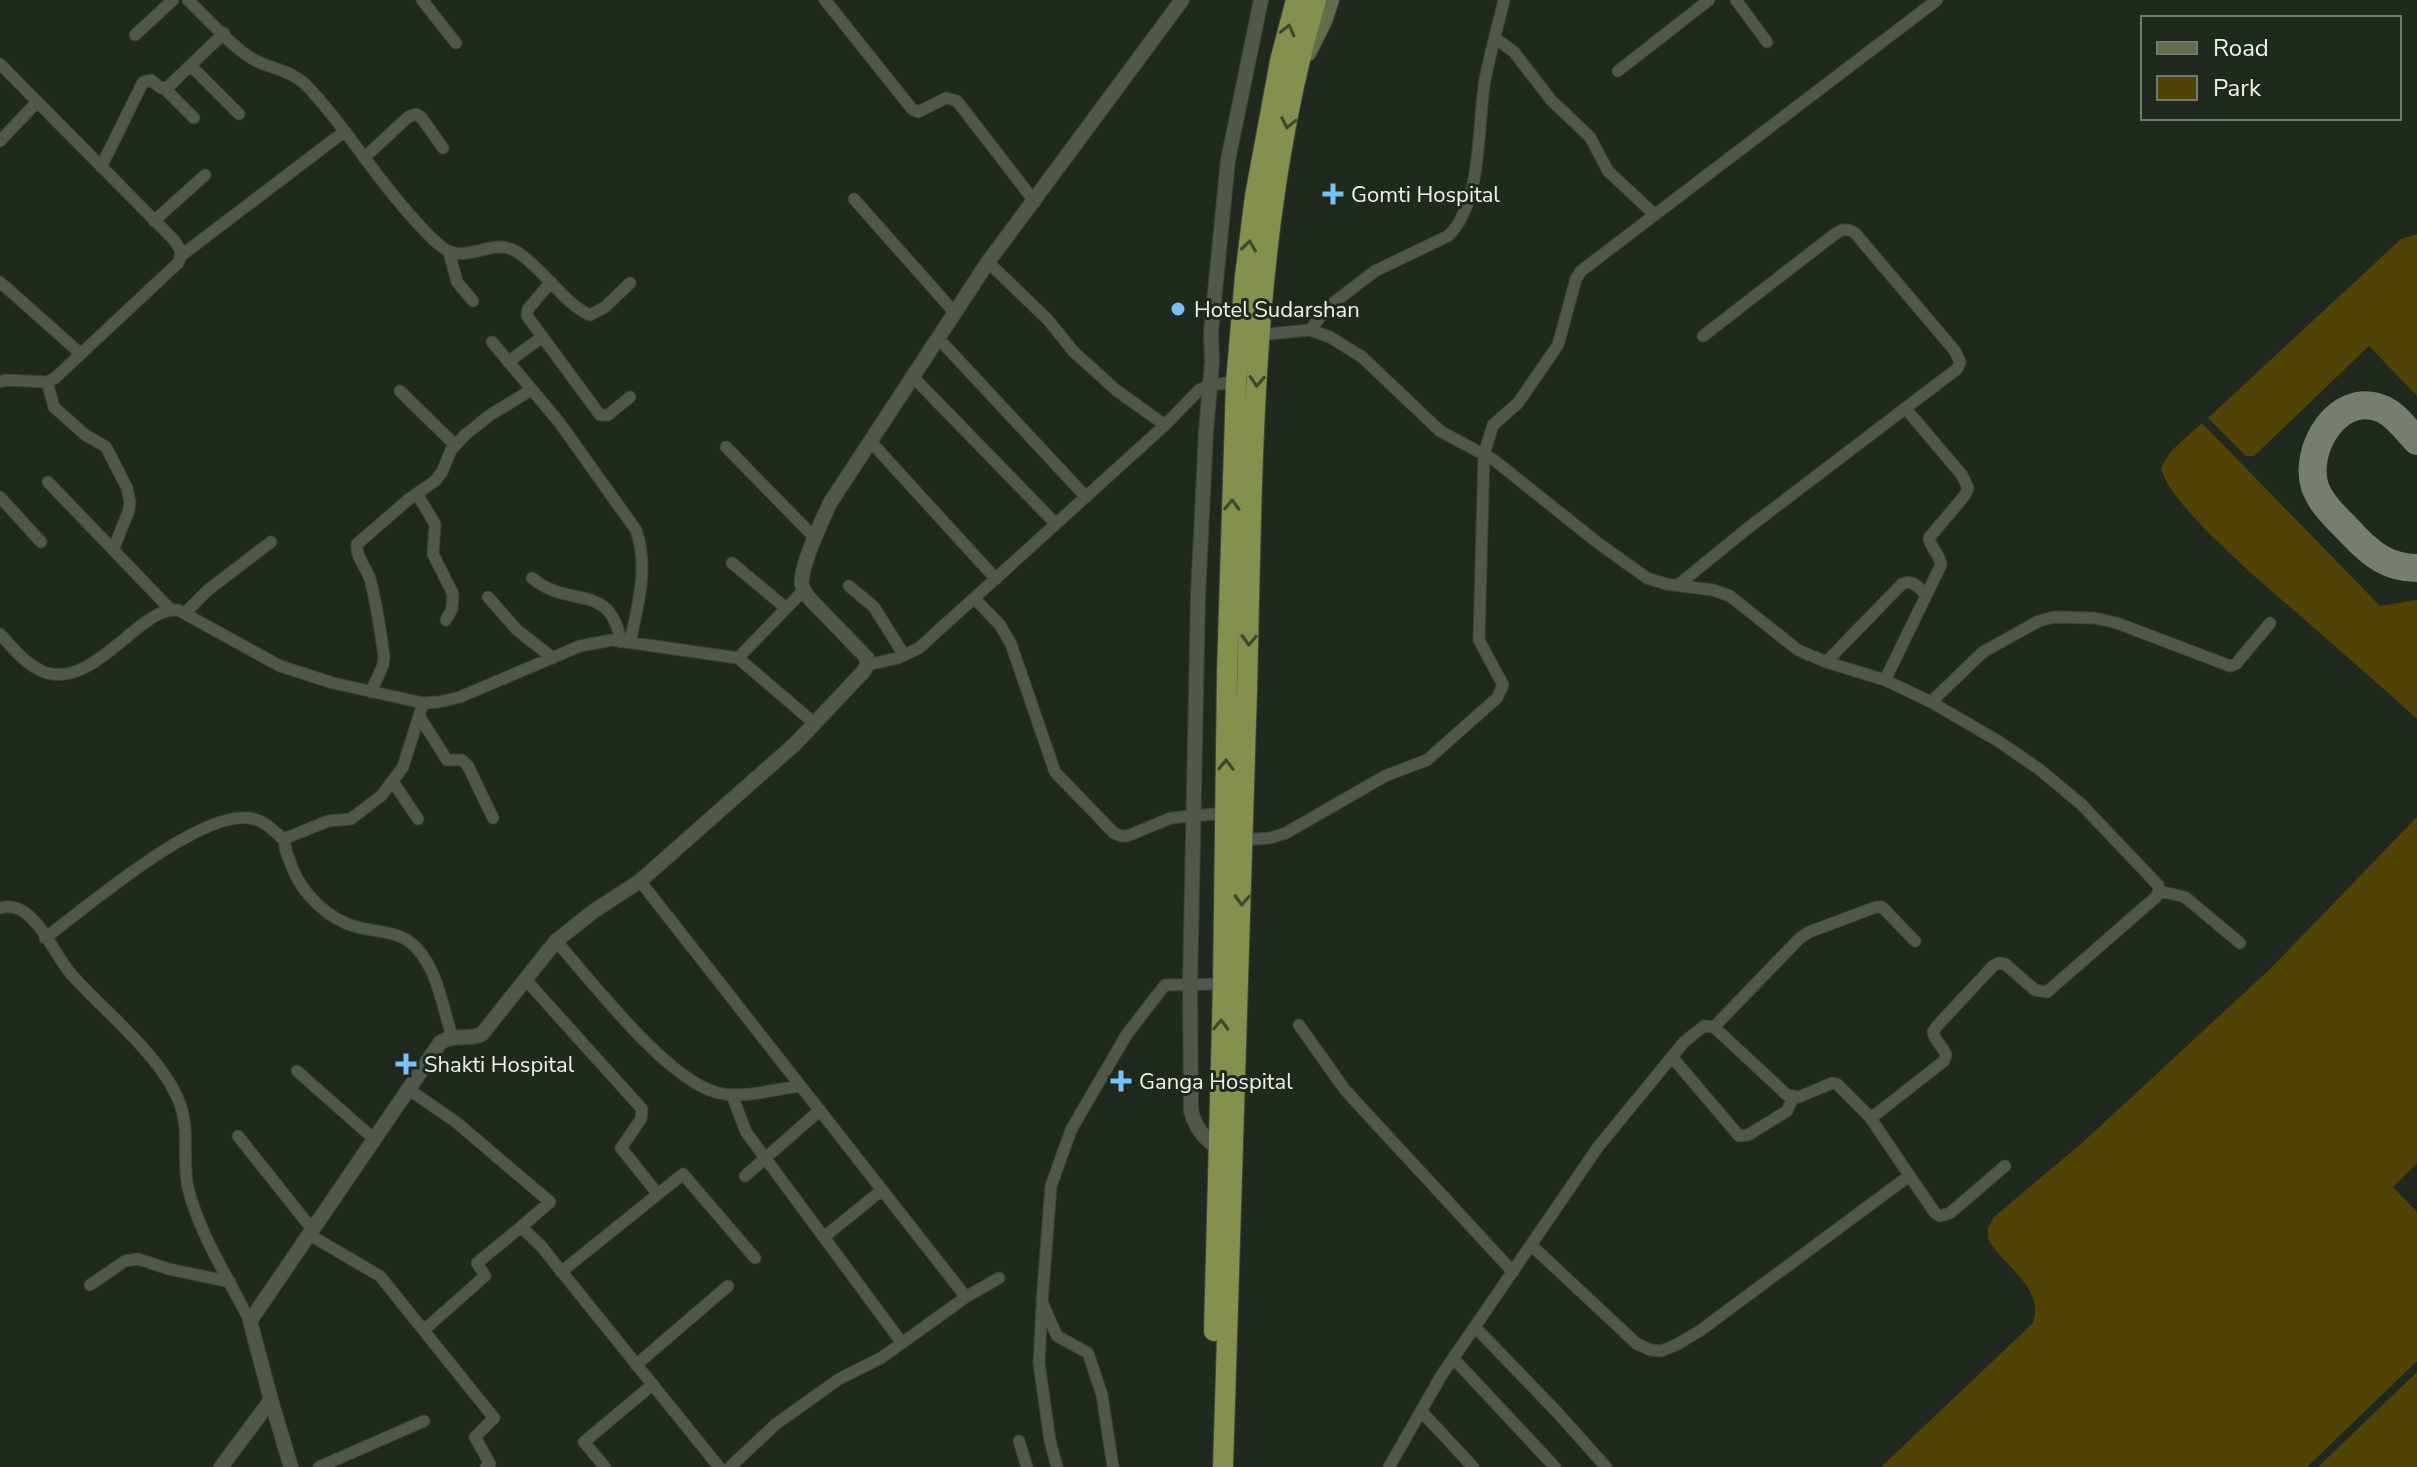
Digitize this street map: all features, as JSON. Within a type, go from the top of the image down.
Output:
[{"type":"highway","points":[[1289,66],[1296,0]]},
{"type":"highway","points":[[1223,1467],[1252,511],[1250,337],[1255,196],[1289,66],[1313,10]]},
{"type":"highway","points":[[1211,1467],[1236,382],[1250,337]]},
{"type":"main road","points":[[1289,66],[1324,21],[1331,0]]},
{"type":"street","points":[[135,35],[173,0]]},
{"type":"street","points":[[188,0],[249,57],[299,78],[330,111],[394,197],[449,252],[467,254],[492,247],[510,248],[535,265],[590,315],[605,307],[630,283]]},
{"type":"street","points":[[422,0],[456,43]]},
{"type":"street","points":[[825,0],[912,109],[924,111],[946,98],[957,101],[1035,202]]},
{"type":"street","points":[[250,1321],[440,1043],[452,1036],[475,1038],[482,1034],[556,941],[640,881],[795,744],[863,672],[867,658],[804,590],[802,577],[830,503],[988,262],[1182,0]]},
{"type":"street","points":[[1219,1149],[1203,1137],[1191,1111],[1190,985],[1198,596],[1211,332],[1228,160],[1261,0]]},
{"type":"street","points":[[1310,330],[1328,307],[1375,271],[1448,236],[1457,227],[1471,197],[1484,88],[1504,0]]},
{"type":"street","points":[[1618,71],[1709,0]]},
{"type":"street","points":[[1736,0],[1767,42]]},
{"type":"street","points":[[1243,840],[1286,833],[1385,776],[1427,760],[1497,698],[1503,685],[1479,640],[1484,454],[1493,425],[1518,403],[1558,345],[1576,279],[1581,271],[1934,1]]},
{"type":"street","points":[[165,89],[224,33]]},
{"type":"street","points":[[1495,38],[1514,52],[1551,100],[1590,137],[1608,171],[1655,215]]},
{"type":"street","points":[[0,64],[180,248],[182,255]]},
{"type":"street","points":[[191,66],[239,114]]},
{"type":"street","points":[[101,167],[143,82],[151,80],[165,89],[194,118]]},
{"type":"street","points":[[0,141],[37,102]]},
{"type":"street","points":[[364,158],[408,117],[416,114],[443,148]]},
{"type":"street","points":[[0,382],[47,382],[178,263],[182,255],[345,131]]},
{"type":"street","points":[[154,221],[205,175]]},
{"type":"street","points":[[854,199],[955,313]]},
{"type":"street","points":[[1678,585],[1957,369],[1960,362],[1959,356],[1849,229],[1835,234],[1703,336]]},
{"type":"street","points":[[449,252],[457,282],[473,301]]},
{"type":"street","points":[[988,262],[1048,320],[1074,352],[1123,396],[1165,425]]},
{"type":"street","points":[[0,282],[81,354]]},
{"type":"street","points":[[551,282],[527,312],[542,337],[600,415],[608,415],[630,397]]},
{"type":"street","points":[[1250,337],[1310,330],[1330,337],[1362,357],[1440,431],[1503,466],[1598,543],[1647,578],[1706,588],[1730,596],[1790,646],[1826,662],[1885,680],[1931,702],[1998,741],[2064,790],[2154,880],[2159,891]]},
{"type":"street","points":[[508,362],[542,337]]},
{"type":"street","points":[[938,338],[1086,497]]},
{"type":"street","points":[[492,342],[566,431],[636,530],[643,563],[626,642]]},
{"type":"street","points":[[913,377],[1056,524]]},
{"type":"street","points":[[47,382],[54,407],[84,434],[106,447],[127,488],[130,502],[113,550]]},
{"type":"street","points":[[867,665],[919,648],[1165,425],[1192,396],[1210,385],[1236,382]]},
{"type":"street","points":[[371,692],[384,656],[374,595],[356,548],[361,539],[435,481],[455,445],[490,415],[531,390]]},
{"type":"street","points":[[400,391],[455,445]]},
{"type":"street","points":[[1885,680],[1941,565],[1929,538],[1968,488],[1962,475],[1905,408]]},
{"type":"street","points":[[871,442],[996,579]]},
{"type":"street","points":[[726,447],[815,538]]},
{"type":"street","points":[[48,482],[170,609]]},
{"type":"street","points":[[417,494],[435,524],[433,554],[453,594],[452,609],[446,620]]},
{"type":"street","points":[[0,497],[41,542]]},
{"type":"street","points":[[186,612],[222,579],[271,542]]},
{"type":"street","points":[[732,563],[786,608]]},
{"type":"street","points":[[532,578],[550,591],[601,602],[614,618],[626,642]]},
{"type":"street","points":[[1826,662],[1902,584],[1908,581],[1914,583],[1925,594]]},
{"type":"street","points":[[849,586],[874,607],[904,655]]},
{"type":"street","points":[[738,658],[804,590]]},
{"type":"street","points":[[488,597],[517,630],[553,658]]},
{"type":"street","points":[[974,598],[1000,625],[1011,644],[1055,772],[1114,833],[1127,836],[1171,818],[1225,813]]},
{"type":"street","points":[[0,634],[39,670],[51,675],[66,675],[79,671],[154,616],[170,609],[186,612],[280,666],[423,703],[460,697],[591,643],[626,642],[738,658],[814,723]]},
{"type":"street","points":[[1931,702],[1983,652],[2039,621],[2054,617],[2095,618],[2117,623],[2230,666],[2236,664],[2270,623]]},
{"type":"street","points":[[284,840],[328,821],[356,817],[393,782],[403,767],[423,703]]},
{"type":"street","points":[[419,716],[447,760],[462,760],[468,766],[493,818]]},
{"type":"street","points":[[393,782],[418,819]]},
{"type":"street","points":[[45,938],[175,843],[223,820],[238,817],[261,821],[284,840],[294,872],[320,906],[349,924],[406,939],[421,954],[429,964],[452,1036]]},
{"type":"street","points":[[640,881],[966,1297]]},
{"type":"street","points":[[2159,891],[2185,897],[2240,943]]},
{"type":"street","points":[[1869,1116],[1875,1115],[1944,1061],[1946,1055],[1933,1032],[1993,966],[2005,964],[2035,990],[2047,992],[2144,908],[2159,891]]},
{"type":"street","points":[[0,908],[7,906],[27,914],[72,975],[170,1083],[183,1115],[188,1189],[204,1230],[250,1321],[291,1467]]},
{"type":"street","points":[[1714,1027],[1809,932],[1882,907],[1915,941]]},
{"type":"street","points":[[556,941],[658,1054],[713,1092],[732,1095],[800,1086]]},
{"type":"street","points":[[525,979],[642,1109],[641,1119],[621,1148],[657,1193]]},
{"type":"street","points":[[1057,1467],[1050,1441],[1039,1363],[1051,1186],[1071,1130],[1127,1034],[1165,985],[1223,984]]},
{"type":"street","points":[[1299,1025],[1345,1090],[1513,1272]]},
{"type":"street","points":[[1389,1467],[1453,1358],[1598,1147],[1684,1042],[1704,1026],[1714,1027],[1793,1098],[1832,1083],[1837,1084],[1869,1116],[1935,1213],[1945,1216],[2005,1166]]},
{"type":"street","points":[[1672,1057],[1739,1136],[1748,1135],[1787,1111],[1793,1098]]},
{"type":"street","points":[[297,1071],[374,1139]]},
{"type":"street","points":[[408,1089],[456,1122],[550,1202],[477,1263],[485,1276],[424,1330]]},
{"type":"street","points":[[732,1095],[746,1132],[902,1343]]},
{"type":"street","points":[[745,1176],[820,1110]]},
{"type":"street","points":[[238,1136],[310,1232],[380,1276],[494,1418],[475,1437],[490,1464],[486,1467]]},
{"type":"street","points":[[561,1272],[683,1174],[755,1258]]},
{"type":"street","points":[[1531,1245],[1637,1344],[1661,1351],[1701,1330],[1909,1176]]},
{"type":"street","points":[[824,1237],[882,1190]]},
{"type":"street","points":[[521,1227],[541,1246],[719,1467]]},
{"type":"street","points":[[90,1285],[125,1261],[138,1259],[182,1273],[230,1282]]},
{"type":"street","points":[[730,1467],[776,1424],[826,1388],[881,1358],[966,1297],[999,1278]]},
{"type":"street","points":[[636,1365],[728,1286]]},
{"type":"street","points":[[1042,1302],[1057,1336],[1088,1353],[1102,1395],[1113,1467]]},
{"type":"street","points":[[1475,1327],[1606,1467]]},
{"type":"street","points":[[1453,1358],[1555,1467]]},
{"type":"street","points":[[605,1467],[584,1442],[652,1385]]},
{"type":"street","points":[[221,1467],[271,1400]]},
{"type":"street","points":[[1421,1411],[1473,1467]]},
{"type":"street","points":[[319,1467],[424,1421]]},
{"type":"street","points":[[1019,1441],[1027,1467]]},
{"type":"green space","points":[[2417,234],[2417,396],[2369,346],[2254,456],[2246,456],[2208,418],[2401,239]]},
{"type":"green space","points":[[2202,423],[2380,606],[2417,600],[2417,719],[2227,551],[2168,485],[2161,468],[2171,451]]},
{"type":"green space","points":[[2417,817],[2417,1163],[2393,1187],[2417,1212],[2417,1361],[2307,1467],[1881,1467],[2033,1323],[2035,1310],[2028,1288],[1988,1239],[1988,1228],[1994,1217],[2082,1143],[2270,969]]},
{"type":"green space","points":[[2417,1372],[2417,1467],[2318,1467]]},
{"type":"taxiway","points":[[2417,441],[2385,410],[2364,405],[2350,408],[2337,416],[2327,428],[2314,457],[2313,472],[2315,487],[2322,501],[2360,542],[2389,563],[2417,568]]},
{"type":"place","name":"Gomti Hospital","points":[[1333,194]]},
{"type":"place","name":"Hotel Sudarshan","points":[[1178,309]]},
{"type":"place","name":"Shakti Hospital","points":[[406,1064]]},
{"type":"place","name":"Ganga Hospital","points":[[1121,1081]]}]
